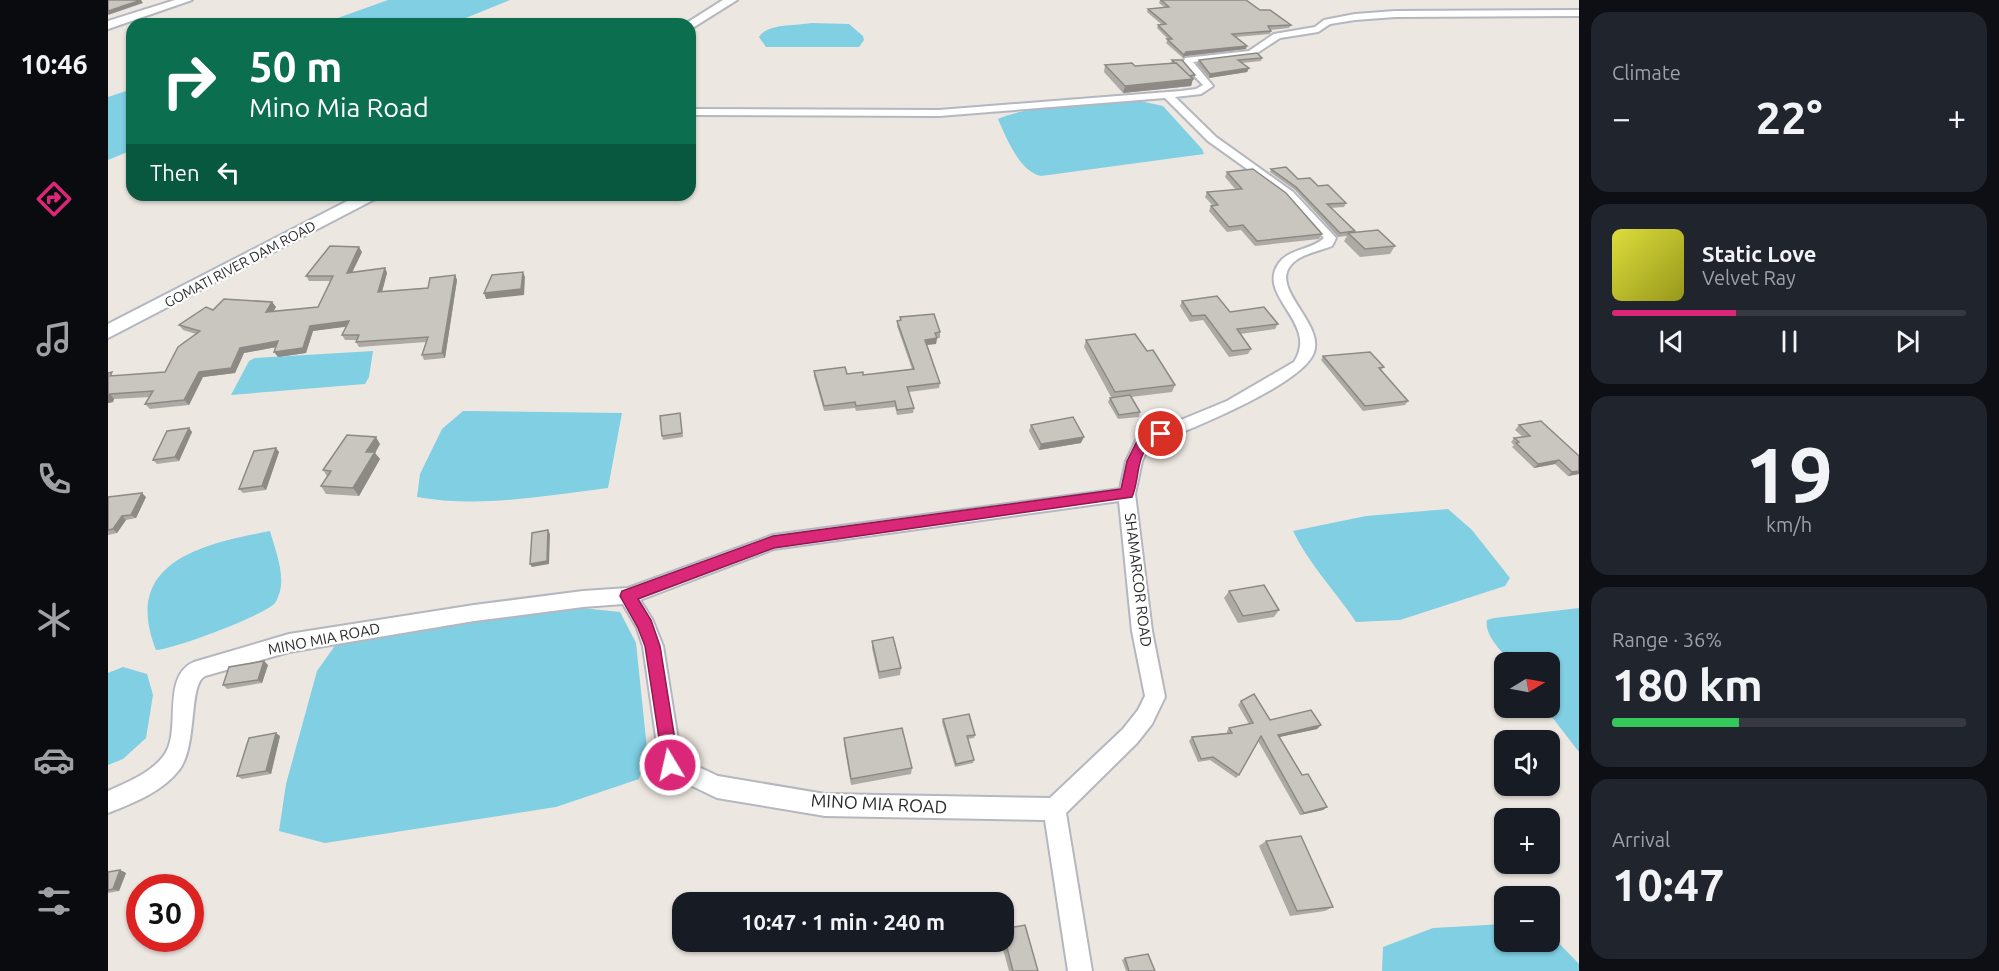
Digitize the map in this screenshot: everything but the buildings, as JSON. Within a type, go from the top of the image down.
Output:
[{"type":"main road","points":[[130,18],[186,0]]},
{"type":"main road","points":[[696,21],[731,0]]},
{"type":"main road","points":[[108,25],[126,19]]},
{"type":"main road","name":"GOMATI RIVER DAM ROAD","points":[[108,332],[359,201]]},
{"type":"street","points":[[696,112],[951,112],[1198,92],[1208,86],[1188,64],[1188,60],[1251,53],[1277,36],[1318,29],[1331,21],[1395,14],[1579,14]]},
{"type":"street","name":"SHAMARCOR ROAD","points":[[1054,809],[1130,736],[1145,717],[1155,697],[1142,631],[1127,494],[1134,461],[1143,442],[1232,405],[1307,358],[1310,349],[1307,333],[1282,290],[1278,276],[1283,265],[1293,257],[1328,243],[1330,238],[1312,216],[1289,194],[1212,139],[1167,95]]},
{"type":"street","name":"MINO MIA ROAD","points":[[108,802],[164,772],[177,755],[182,738],[186,687],[188,679],[195,670],[289,643],[474,613],[583,599],[628,596],[773,542],[1127,494]]},
{"type":"street","name":"MINO MIA ROAD","points":[[628,596],[645,625],[652,646],[670,765],[717,787],[825,805],[1054,809]]},
{"type":"street","points":[[1054,809],[1080,971]]},
{"type":"water","points":[[388,0],[510,0],[466,18],[338,18]]},
{"type":"water","points":[[811,23],[849,24],[863,36],[864,40],[859,47],[766,47],[759,37],[775,27]]},
{"type":"water","points":[[126,91],[126,152],[108,160],[108,97]]},
{"type":"water","points":[[1140,101],[1163,106],[1204,154],[1041,176],[1026,168],[1020,161],[1009,144],[998,119],[1028,110]]},
{"type":"water","points":[[373,351],[369,377],[365,384],[231,395],[249,361],[255,358]]},
{"type":"water","points":[[463,411],[622,413],[608,488],[488,501],[417,497],[420,474],[442,429]]},
{"type":"water","points":[[1448,509],[1472,530],[1510,578],[1505,586],[1400,620],[1356,622],[1299,543],[1293,531],[1366,516]]},
{"type":"water","points":[[270,531],[279,562],[281,579],[281,587],[275,603],[255,615],[218,631],[156,650],[148,620],[149,596],[159,577],[174,562],[195,551],[244,536]]},
{"type":"water","points":[[582,608],[620,612],[636,643],[647,749],[639,779],[556,807],[325,843],[279,831],[286,784],[317,671],[339,640],[427,624]]},
{"type":"water","points":[[1579,608],[1579,752],[1553,718],[1560,718],[1560,652],[1502,652],[1488,632],[1487,620]]},
{"type":"water","points":[[123,667],[147,674],[153,695],[146,738],[123,759],[108,765],[108,673]]},
{"type":"water","points":[[1494,925],[1494,952],[1560,952],[1560,944],[1579,964],[1579,971],[1382,971],[1383,947],[1433,928]]},
{"type":"route","points":[[670,765],[652,646],[645,625],[628,596],[773,542],[1127,494],[1134,461],[1143,442],[1161,434]]}]
